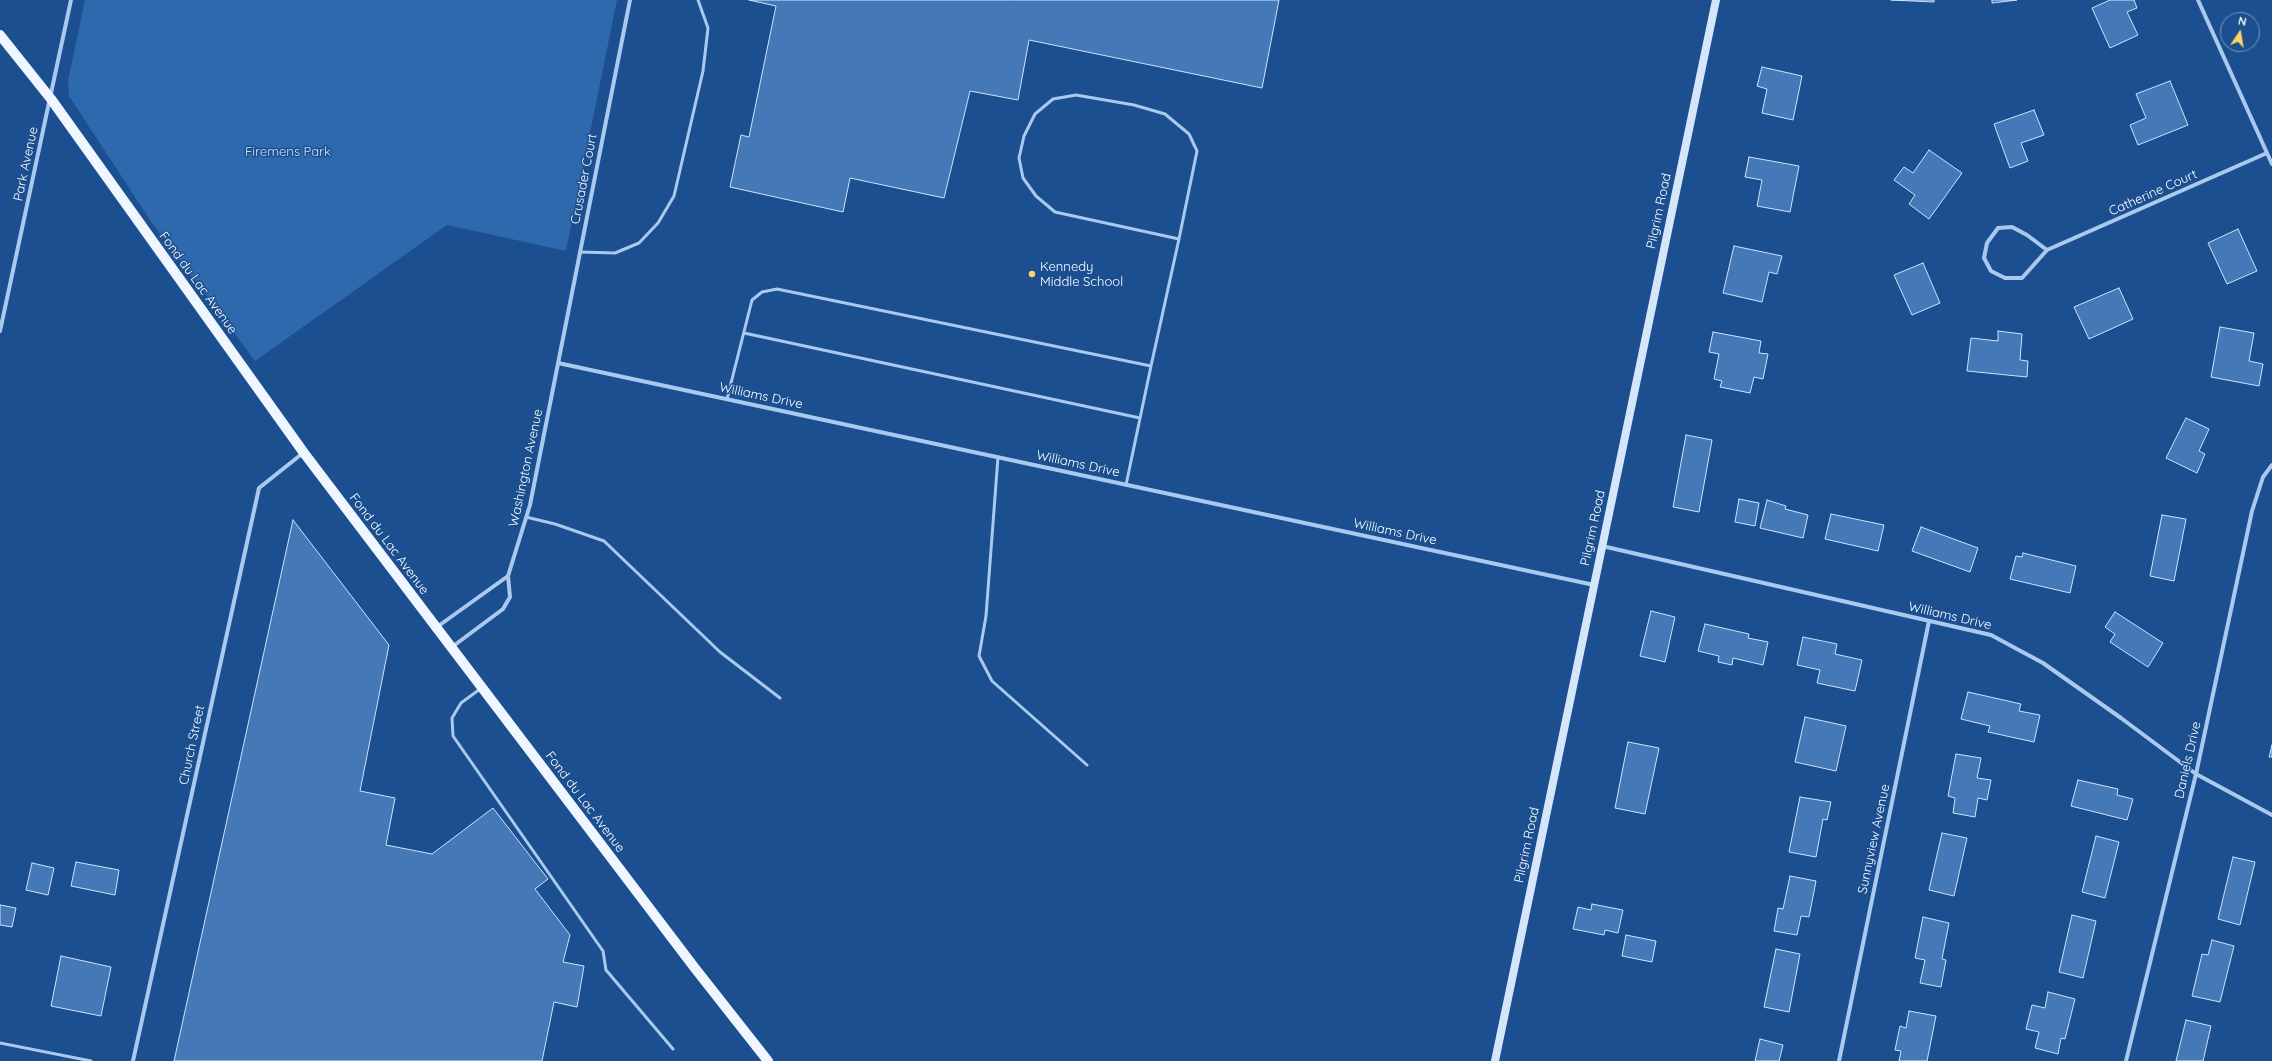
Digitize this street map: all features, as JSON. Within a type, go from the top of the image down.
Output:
[{"type":"main road","name":"Fond du Lac Avenue","points":[[0,35],[51,99],[304,453],[694,967],[768,1061]]},
{"type":"street","name":"Park Avenue","points":[[0,331],[51,99],[71,0]]},
{"type":"street","name":"Crusader Court","points":[[558,362],[630,0]]},
{"type":"street","name":"Pilgrim Road","points":[[1495,1061],[1716,0]]},
{"type":"street","points":[[2198,0],[2272,164]]},
{"type":"street","name":"Catherine Court","points":[[2047,250],[2027,234],[2012,228],[1998,228],[1987,243],[1984,258],[1991,271],[2005,278],[2022,278],[2047,250],[2267,153]]},
{"type":"street","name":"Williams Drive","points":[[558,362],[1594,585]]},
{"type":"street","name":"Washington Avenue","points":[[451,648],[503,609],[510,597],[508,576],[526,517],[558,362]]},
{"type":"street","name":"Church Street","points":[[133,1061],[259,488],[304,453]]},
{"type":"street","name":"Daniels Drive","points":[[2126,1061],[2196,774],[2252,511],[2263,477],[2272,465]]},
{"type":"street","name":"Williams Drive","points":[[1602,546],[1991,635],[2043,663],[2196,774],[2272,815]]},
{"type":"street","points":[[436,628],[508,576]]},
{"type":"street","name":"Sunnyview Avenue","points":[[1839,1061],[1929,621]]},
{"type":"lane","points":[[580,252],[615,253],[638,243],[658,223],[674,196],[703,71],[708,28],[698,0]]},
{"type":"lane","points":[[1126,484],[1197,151],[1189,134],[1165,114],[1134,105],[1076,95],[1053,99],[1035,114],[1024,136],[1019,158],[1023,178],[1036,196],[1055,212],[1178,239]]},
{"type":"lane","points":[[727,399],[752,300],[762,292],[777,289],[1151,366]]},
{"type":"lane","points":[[744,333],[1140,418]]},
{"type":"lane","points":[[998,457],[986,616],[979,656],[992,681],[1087,766]]},
{"type":"lane","points":[[526,517],[554,524],[604,541],[720,652],[780,698]]},
{"type":"lane","points":[[481,687],[461,703],[452,718],[453,736],[603,951],[606,970],[673,1049]]},
{"type":"lane","points":[[0,1043],[91,1061]]},
{"type":"green space","name":"Firemens Park","points":[[85,0],[617,0],[566,251],[447,225],[255,361],[152,223],[69,96],[68,81]]},
{"type":"building","points":[[749,0],[1279,0],[1262,88],[1029,40],[1018,100],[970,91],[944,198],[850,178],[843,212],[730,187],[741,135],[749,137],[776,6]]},
{"type":"building","points":[[1891,0],[1934,0],[1934,2]]},
{"type":"building","points":[[1992,0],[2017,0],[1992,3]]},
{"type":"building","points":[[2110,0],[2134,0],[2137,8],[2127,12],[2138,35],[2110,48],[2092,8]]},
{"type":"building","points":[[1762,67],[1802,76],[1793,120],[1762,113],[1767,89],[1757,86]]},
{"type":"building","points":[[2170,81],[2188,125],[2138,145],[2130,125],[2146,118],[2136,94]]},
{"type":"building","points":[[2034,110],[2044,135],[2021,143],[2028,161],[2010,168],[1994,124]]},
{"type":"building","points":[[1929,150],[1962,173],[1929,219],[1909,204],[1915,195],[1894,180],[1904,167],[1913,173]]},
{"type":"building","points":[[1749,157],[1799,166],[1790,212],[1757,206],[1762,180],[1745,177]]},
{"type":"building","points":[[2238,229],[2257,271],[2227,284],[2208,243]]},
{"type":"building","points":[[1734,246],[1782,256],[1777,274],[1769,272],[1762,302],[1723,293]]},
{"type":"building","points":[[1923,263],[1940,303],[1912,315],[1894,275]]},
{"type":"building","points":[[2119,288],[2133,319],[2089,339],[2074,307]]},
{"type":"building","points":[[2220,327],[2254,333],[2249,361],[2263,364],[2259,386],[2211,377]]},
{"type":"building","points":[[1998,331],[2022,334],[2020,360],[2028,361],[2027,377],[1967,371],[1971,338],[1998,341]]},
{"type":"building","points":[[1713,332],[1761,341],[1759,353],[1768,354],[1763,379],[1754,377],[1750,393],[1720,387],[1722,381],[1714,379],[1719,354],[1709,352]]},
{"type":"building","points":[[2186,418],[2209,429],[2199,451],[2205,454],[2197,473],[2166,458]]},
{"type":"building","points":[[1686,435],[1712,440],[1699,512],[1673,507]]},
{"type":"building","points":[[1739,499],[1759,503],[1755,526],[1735,522]]},
{"type":"building","points":[[1767,500],[1786,506],[1785,509],[1808,515],[1803,538],[1760,528]]},
{"type":"building","points":[[1831,514],[1884,525],[1878,551],[1825,539]]},
{"type":"building","points":[[2162,515],[2186,519],[2174,581],[2150,576]]},
{"type":"building","points":[[293,520],[389,645],[360,791],[395,798],[386,845],[432,854],[493,808],[548,879],[535,889],[570,935],[563,962],[584,966],[577,1007],[554,1002],[542,1061],[174,1061]]},
{"type":"building","points":[[1921,527],[1978,548],[1970,572],[1912,551]]},
{"type":"building","points":[[2023,553],[2076,566],[2070,593],[2010,579],[2016,556],[2022,557]]},
{"type":"building","points":[[1651,611],[1675,617],[1665,662],[1640,656]]},
{"type":"building","points":[[2115,612],[2163,643],[2148,667],[2110,642],[2115,634],[2105,627]]},
{"type":"building","points":[[1705,624],[1749,634],[1748,638],[1768,642],[1763,665],[1733,658],[1732,665],[1718,662],[1719,656],[1698,651]]},
{"type":"building","points":[[1803,637],[1837,644],[1835,654],[1862,660],[1855,691],[1817,683],[1820,670],[1797,665]]},
{"type":"building","points":[[1968,692],[2021,704],[2019,711],[2040,715],[2034,742],[1988,732],[1990,726],[1961,719]]},
{"type":"building","points":[[1805,717],[1846,726],[1836,771],[1795,762]]},
{"type":"building","points":[[1628,742],[1659,748],[1645,814],[1615,808]]},
{"type":"building","points":[[2272,745],[2272,757],[2269,757]]},
{"type":"building","points":[[1956,754],[1981,758],[1977,778],[1991,780],[1987,800],[1978,798],[1975,817],[1953,813],[1955,798],[1948,796]]},
{"type":"building","points":[[2078,780],[2118,789],[2117,795],[2133,799],[2127,820],[2071,806]]},
{"type":"building","points":[[1800,797],[1831,802],[1827,820],[1823,819],[1816,857],[1789,852]]},
{"type":"building","points":[[1942,833],[1967,838],[1954,896],[1929,890]]},
{"type":"building","points":[[2096,836],[2119,842],[2105,898],[2082,892]]},
{"type":"building","points":[[2233,857],[2255,862],[2240,925],[2218,919]]},
{"type":"building","points":[[76,862],[119,870],[115,895],[71,886]]},
{"type":"building","points":[[32,863],[54,868],[48,895],[26,890]]},
{"type":"building","points":[[1790,876],[1816,881],[1809,917],[1801,916],[1797,935],[1774,931],[1778,908],[1783,909]]},
{"type":"building","points":[[1592,904],[1623,910],[1618,933],[1605,930],[1604,935],[1573,929],[1578,907],[1591,910]]},
{"type":"building","points":[[0,905],[16,908],[12,927],[0,925]]},
{"type":"building","points":[[2072,915],[2096,921],[2083,978],[2059,972]]},
{"type":"building","points":[[1923,917],[1949,923],[1942,959],[1946,960],[1941,987],[1920,983],[1925,960],[1915,958]]},
{"type":"building","points":[[1626,935],[1656,941],[1652,962],[1622,956]]},
{"type":"building","points":[[2212,940],[2234,946],[2220,1002],[2192,996],[2202,954],[2208,955]]},
{"type":"building","points":[[1776,949],[1800,954],[1789,1012],[1764,1007]]},
{"type":"building","points":[[61,956],[111,967],[101,1016],[51,1006]]},
{"type":"building","points":[[2048,992],[2075,999],[2065,1039],[2061,1038],[2058,1054],[2035,1048],[2039,1032],[2026,1029],[2032,1005],[2045,1008]]},
{"type":"building","points":[[1909,1011],[1936,1016],[1927,1061],[1899,1061],[1901,1051],[1895,1050],[1900,1026],[1906,1028]]},
{"type":"building","points":[[2186,1020],[2211,1026],[2203,1061],[2176,1061]]},
{"type":"building","points":[[1760,1039],[1783,1045],[1779,1061],[1755,1061]]},
{"type":"place","name":"Kennedy Middle School","points":[[1032,274]]}]
